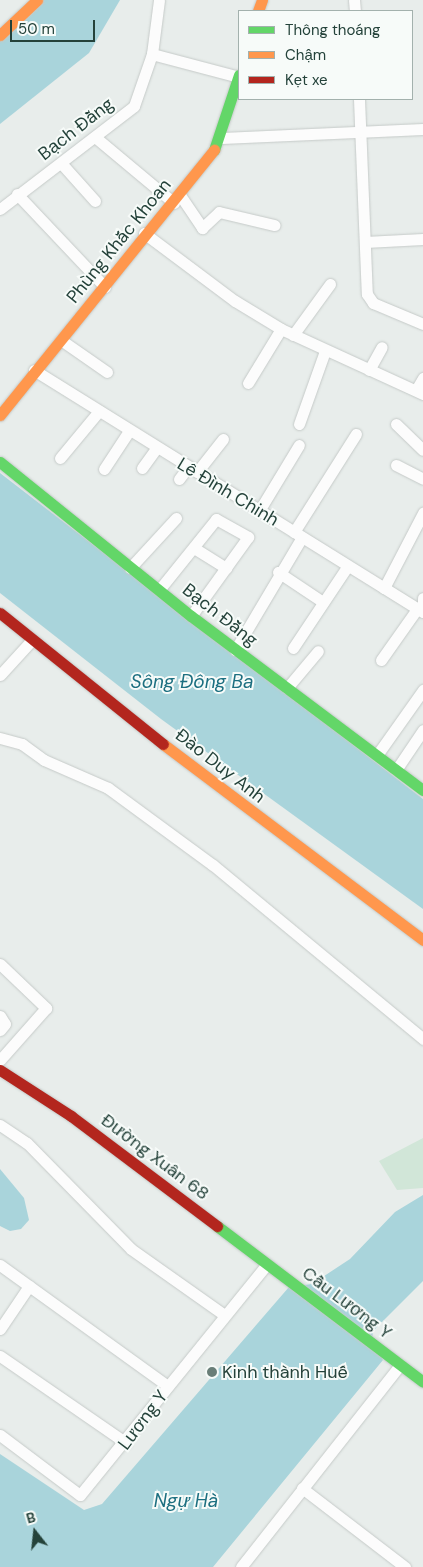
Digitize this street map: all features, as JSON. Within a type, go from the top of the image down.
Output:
[{"type":"street","points":[[0,35],[37,0]]},
{"type":"street","name":"Bạch Đằng","points":[[0,209],[17,194],[61,163],[134,106],[152,54],[159,0]]},
{"type":"street","points":[[152,54],[238,76]]},
{"type":"street","name":"Phùng Khắc Khoan","points":[[0,415],[34,370],[105,287],[144,233],[177,199],[222,138],[238,80]]},
{"type":"street","points":[[359,100],[370,299],[423,324]]},
{"type":"street","points":[[222,138],[423,129]]},
{"type":"street","points":[[95,137],[177,199],[202,228],[219,212],[274,225]]},
{"type":"street","points":[[61,163],[95,202]]},
{"type":"street","points":[[17,194],[105,287]]},
{"type":"street","points":[[144,233],[234,300],[281,329],[419,392],[423,378]]},
{"type":"street","points":[[366,242],[423,239]]},
{"type":"street","points":[[293,335],[330,284]]},
{"type":"street","points":[[248,383],[281,329]]},
{"type":"street","points":[[61,340],[107,372]]},
{"type":"street","points":[[369,370],[382,346]]},
{"type":"street","points":[[299,424],[326,351]]},
{"type":"street","name":"Lê Đình Chinh","points":[[34,370],[156,449],[348,567],[421,609]]},
{"type":"street","points":[[60,458],[99,411]]},
{"type":"street","points":[[396,424],[423,450]]},
{"type":"street","points":[[104,469],[129,431]]},
{"type":"street","points":[[236,650],[298,535],[356,434]]},
{"type":"street","points":[[179,478],[192,470],[223,439]]},
{"type":"street","points":[[259,511],[300,445]]},
{"type":"street","points":[[142,468],[156,449]]},
{"type":"street","name":"Bạch Đằng","points":[[0,462],[191,616],[423,790]]},
{"type":"street","points":[[396,465],[423,479]]},
{"type":"street","points":[[384,588],[423,513]]},
{"type":"street","points":[[130,568],[176,518]]},
{"type":"street","points":[[159,590],[216,519],[248,538],[191,616]]},
{"type":"street","points":[[194,548],[226,568]]},
{"type":"street","points":[[293,648],[348,567]]},
{"type":"street","points":[[278,572],[323,602]]},
{"type":"street","points":[[381,660],[421,609],[423,598]]},
{"type":"street","name":"Đào Duy Anh","points":[[0,613],[211,783],[423,940]]},
{"type":"street","points":[[0,676],[32,640]]},
{"type":"street","points":[[287,688],[318,651]]},
{"type":"street","points":[[377,755],[423,690]]},
{"type":"street","points":[[396,770],[423,730]]},
{"type":"street","points":[[0,738],[22,744],[44,760],[108,788],[213,865],[423,1038]]},
{"type":"street","points":[[0,1060],[46,1008],[1,967]]},
{"type":"street","points":[[0,1016],[5,1021],[0,1030]]},
{"type":"street","name":"Đường Xuân 68","points":[[0,1070],[71,1116],[285,1278]]},
{"type":"street","points":[[0,1125],[27,1142],[131,1249],[223,1314]]},
{"type":"street","points":[[0,1265],[168,1386]]},
{"type":"street","name":"Lương Y","points":[[0,1435],[80,1495],[126,1443],[223,1314],[266,1265]]},
{"type":"street","name":"Cầu Lương Y","points":[[285,1278],[400,1365]]},
{"type":"street","points":[[0,1329],[29,1286]]},
{"type":"street","points":[[0,1356],[126,1443]]},
{"type":"street","points":[[241,1567],[400,1365],[423,1382]]},
{"type":"street","points":[[302,1488],[405,1567]]},
{"type":"green space","points":[[423,1138],[423,1188],[397,1190],[379,1161]]},
{"type":"water","points":[[38,0],[120,0],[89,53],[0,124],[0,38]]},
{"type":"water","name":"Sông Đông Ba","points":[[0,473],[423,799],[423,909],[161,719],[0,593]]},
{"type":"water","points":[[0,1169],[24,1198],[29,1220],[21,1229],[10,1231],[0,1226]]},
{"type":"water","name":"Ngự Hà","points":[[423,1195],[423,1281],[373,1331],[372,1341],[383,1360],[213,1567],[0,1567],[0,1454],[84,1510],[102,1504],[289,1287],[312,1284],[350,1259],[395,1212]]},
{"type":"traffic: fast","points":[[214,150],[238,78]]},
{"type":"traffic: fast","points":[[0,462],[191,616],[423,790]]},
{"type":"traffic: fast","points":[[217,1226],[423,1382]]},
{"type":"traffic: slow","points":[[0,35],[37,0]]},
{"type":"traffic: slow","points":[[258,10],[262,0]]},
{"type":"traffic: slow","points":[[0,415],[214,150]]},
{"type":"traffic: slow","points":[[163,744],[423,940]]},
{"type":"traffic: jam","points":[[0,613],[163,744]]},
{"type":"traffic: jam","points":[[0,1070],[71,1116],[217,1226]]},
{"type":"place","name":"Kinh thành Huế","points":[[212,1372]]}]
